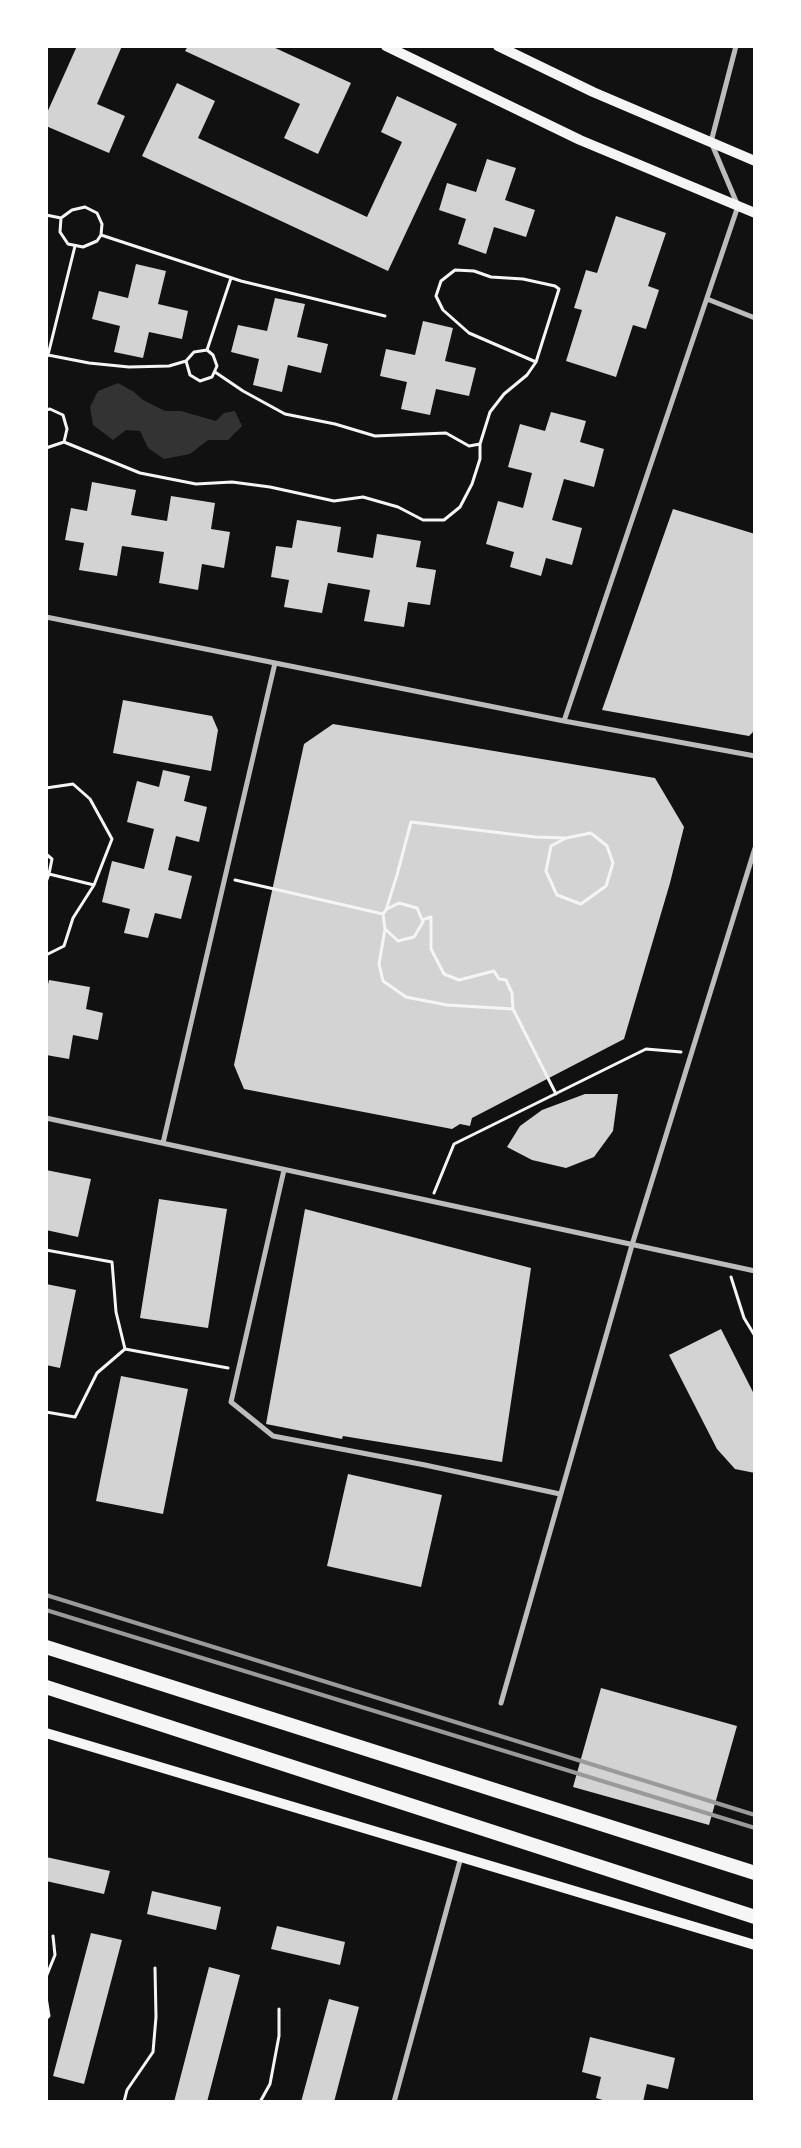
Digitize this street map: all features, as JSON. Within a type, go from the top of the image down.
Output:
[{"type":"highway","points":[[46,1647],[755,1873]]},
{"type":"highway","points":[[46,1688],[755,1917]]},
{"type":"main road","points":[[386,46],[580,140],[755,213]]},
{"type":"main road","points":[[498,46],[593,92],[755,161]]},
{"type":"main road","points":[[46,1733],[755,1945]]},
{"type":"street","points":[[564,721],[738,206],[711,142],[736,46]]},
{"type":"street","points":[[707,299],[755,318]]},
{"type":"street","points":[[46,617],[564,721],[755,756]]},
{"type":"street","points":[[163,1143],[275,663]]},
{"type":"street","points":[[501,1703],[632,1245],[755,848]]},
{"type":"street","points":[[46,1118],[755,1271]]},
{"type":"street","points":[[284,1170],[231,1402],[273,1436],[425,1465],[560,1494]]},
{"type":"street","points":[[394,2102],[461,1856]]},
{"type":"path","points":[[46,215],[61,218],[72,210],[85,207],[97,213],[102,224],[101,235],[97,241],[83,247],[68,244],[60,232],[61,218]]},
{"type":"path","points":[[101,235],[231,278],[385,316]]},
{"type":"path","points":[[75,246],[47,356],[128,367],[168,366],[186,361],[194,352],[207,350],[213,355],[217,366],[212,377],[200,381],[190,375],[186,361]]},
{"type":"path","points":[[46,448],[64,442],[140,473],[196,484],[232,482],[270,487],[334,501],[363,497],[398,507],[423,520],[444,520],[460,507],[472,484],[480,459],[480,444],[490,412],[504,394],[527,375],[536,362],[559,289],[554,286],[523,279],[491,277],[474,271],[455,270],[441,281],[436,296],[443,310],[463,328],[469,333],[536,362]]},
{"type":"path","points":[[207,350],[231,278]]},
{"type":"path","points":[[215,372],[243,391],[285,414],[335,424],[375,436],[446,433],[469,446],[480,444]]},
{"type":"path","points":[[46,410],[50,409],[63,415],[67,429],[64,442]]},
{"type":"path","points":[[46,788],[73,784],[90,799],[112,840],[94,885],[73,918],[64,946],[46,955]]},
{"type":"path","points":[[513,1009],[447,1005],[406,997],[383,981],[379,964],[385,929],[383,914],[386,910],[411,822],[535,838],[566,838],[591,833],[607,846],[613,863],[606,886],[581,904],[557,896],[546,871],[551,846],[566,838]]},
{"type":"path","points":[[46,854],[52,859],[46,882]]},
{"type":"path","points":[[49,874],[94,885]]},
{"type":"path","points":[[225,878],[383,914]]},
{"type":"path","points":[[385,929],[398,941],[414,937],[423,922],[417,908],[399,903],[386,910]]},
{"type":"path","points":[[422,920],[431,917],[431,949],[444,974],[459,980],[494,971],[499,979],[506,980],[512,993],[513,1009],[556,1094]]},
{"type":"path","points":[[431,1201],[454,1144],[646,1049],[691,1053]]},
{"type":"path","points":[[46,1250],[112,1262],[116,1312],[125,1349]]},
{"type":"path","points":[[726,1265],[744,1318],[755,1336]]},
{"type":"path","points":[[46,1412],[75,1417],[96,1372],[125,1349],[239,1370]]},
{"type":"path","points":[[46,1977],[55,1955],[53,1936]]},
{"type":"path","points":[[124,2102],[127,2090],[153,2052],[156,2016],[155,1968]]},
{"type":"path","points":[[46,1997],[49,2016],[46,2019]]},
{"type":"path","points":[[260,2102],[270,2084],[279,2036],[280,2009]]},
{"type":"shaded area","points":[[118,383],[134,392],[143,400],[165,411],[181,411],[216,421],[224,413],[235,411],[242,426],[228,440],[208,440],[190,454],[164,459],[148,448],[140,431],[126,430],[113,440],[93,425],[90,407],[98,391]]},
{"type":"building","points":[[77,46],[122,46],[97,104],[125,116],[109,153],[46,126],[46,115]]},
{"type":"building","points":[[188,46],[271,46],[351,83],[318,154],[284,138],[300,104],[185,51]]},
{"type":"building","points":[[177,83],[215,101],[198,138],[367,217],[402,142],[381,132],[397,96],[457,124],[388,271],[142,156]]},
{"type":"building","points":[[487,159],[516,168],[505,200],[535,210],[526,237],[494,227],[486,254],[458,244],[466,219],[439,210],[447,183],[476,192]]},
{"type":"building","points":[[616,216],[666,233],[648,286],[659,290],[646,329],[633,325],[616,377],[566,361],[582,310],[574,308],[586,270],[597,273]]},
{"type":"building","points":[[136,264],[166,271],[158,304],[188,311],[182,339],[149,332],[143,358],[114,352],[120,326],[92,319],[99,291],[128,298]]},
{"type":"building","points":[[275,298],[305,304],[297,337],[328,344],[321,373],[288,365],[282,392],[253,385],[259,359],[231,352],[238,325],[267,331]]},
{"type":"building","points":[[423,321],[453,328],[445,361],[476,368],[469,396],[436,389],[430,415],[401,409],[407,382],[380,376],[386,349],[415,355]]},
{"type":"building","points":[[551,412],[586,421],[580,442],[604,449],[594,487],[564,479],[552,520],[582,528],[572,565],[546,558],[541,576],[510,567],[514,552],[486,544],[498,501],[523,508],[532,473],[508,467],[520,424],[545,431]]},
{"type":"building","points":[[92,482],[136,490],[131,515],[167,521],[171,496],[215,503],[211,529],[230,532],[224,568],[202,564],[198,590],[159,583],[164,552],[122,546],[117,576],[79,570],[84,543],[65,540],[71,508],[87,511]]},
{"type":"building","points":[[673,509],[755,534],[755,730],[749,736],[602,710]]},
{"type":"building","points":[[297,520],[341,527],[337,552],[373,558],[377,534],[421,541],[416,567],[436,570],[430,605],[408,602],[404,627],[364,621],[370,590],[328,583],[322,613],[284,607],[289,580],[271,577],[276,546],[292,548]]},
{"type":"building","points":[[123,700],[212,716],[218,730],[211,771],[113,753]]},
{"type":"building","points":[[333,724],[655,778],[684,827],[670,883],[624,1039],[472,1118],[470,1126],[460,1124],[452,1129],[244,1089],[234,1065],[304,744]]},
{"type":"building","points":[[163,770],[190,776],[184,801],[207,807],[199,842],[176,836],[168,870],[192,876],[181,919],[155,913],[148,938],[124,933],[130,909],[102,902],[112,861],[144,869],[154,829],[127,822],[137,781],[159,787]]},
{"type":"building","points":[[49,980],[90,987],[86,1009],[103,1013],[98,1040],[73,1035],[69,1059],[46,1055],[46,993]]},
{"type":"building","points":[[585,1094],[618,1094],[613,1131],[594,1157],[566,1168],[532,1160],[507,1147],[520,1126],[542,1110]]},
{"type":"building","points":[[46,1170],[91,1179],[78,1237],[46,1230]]},
{"type":"building","points":[[159,1199],[227,1209],[208,1328],[140,1318]]},
{"type":"building","points":[[305,1209],[531,1268],[502,1462],[343,1436],[342,1439],[266,1424]]},
{"type":"building","points":[[46,1284],[76,1290],[60,1368],[46,1365]]},
{"type":"building","points":[[721,1329],[755,1396],[755,1473],[735,1469],[717,1449],[669,1355]]},
{"type":"building","points":[[121,1376],[188,1389],[163,1514],[96,1501]]},
{"type":"building","points":[[348,1474],[442,1495],[421,1587],[327,1566]]},
{"type":"building","points":[[601,1688],[737,1726],[709,1825],[573,1787]]},
{"type":"building","points":[[46,1857],[110,1871],[104,1894],[46,1881]]},
{"type":"building","points":[[152,1891],[221,1907],[216,1930],[147,1914]]},
{"type":"building","points":[[277,1926],[345,1942],[340,1965],[271,1949]]},
{"type":"building","points":[[91,1933],[122,1940],[84,2084],[53,2076]]},
{"type":"building","points":[[209,1967],[240,1975],[207,2102],[174,2102]]},
{"type":"building","points":[[329,1999],[359,2007],[334,2102],[301,2102]]},
{"type":"building","points":[[590,2037],[675,2058],[668,2089],[647,2084],[643,2102],[609,2102],[596,2098],[601,2077],[582,2072]]},
{"type":"railway","points":[[46,1595],[755,1815]]},
{"type":"railway","points":[[46,1610],[755,1828]]}]
